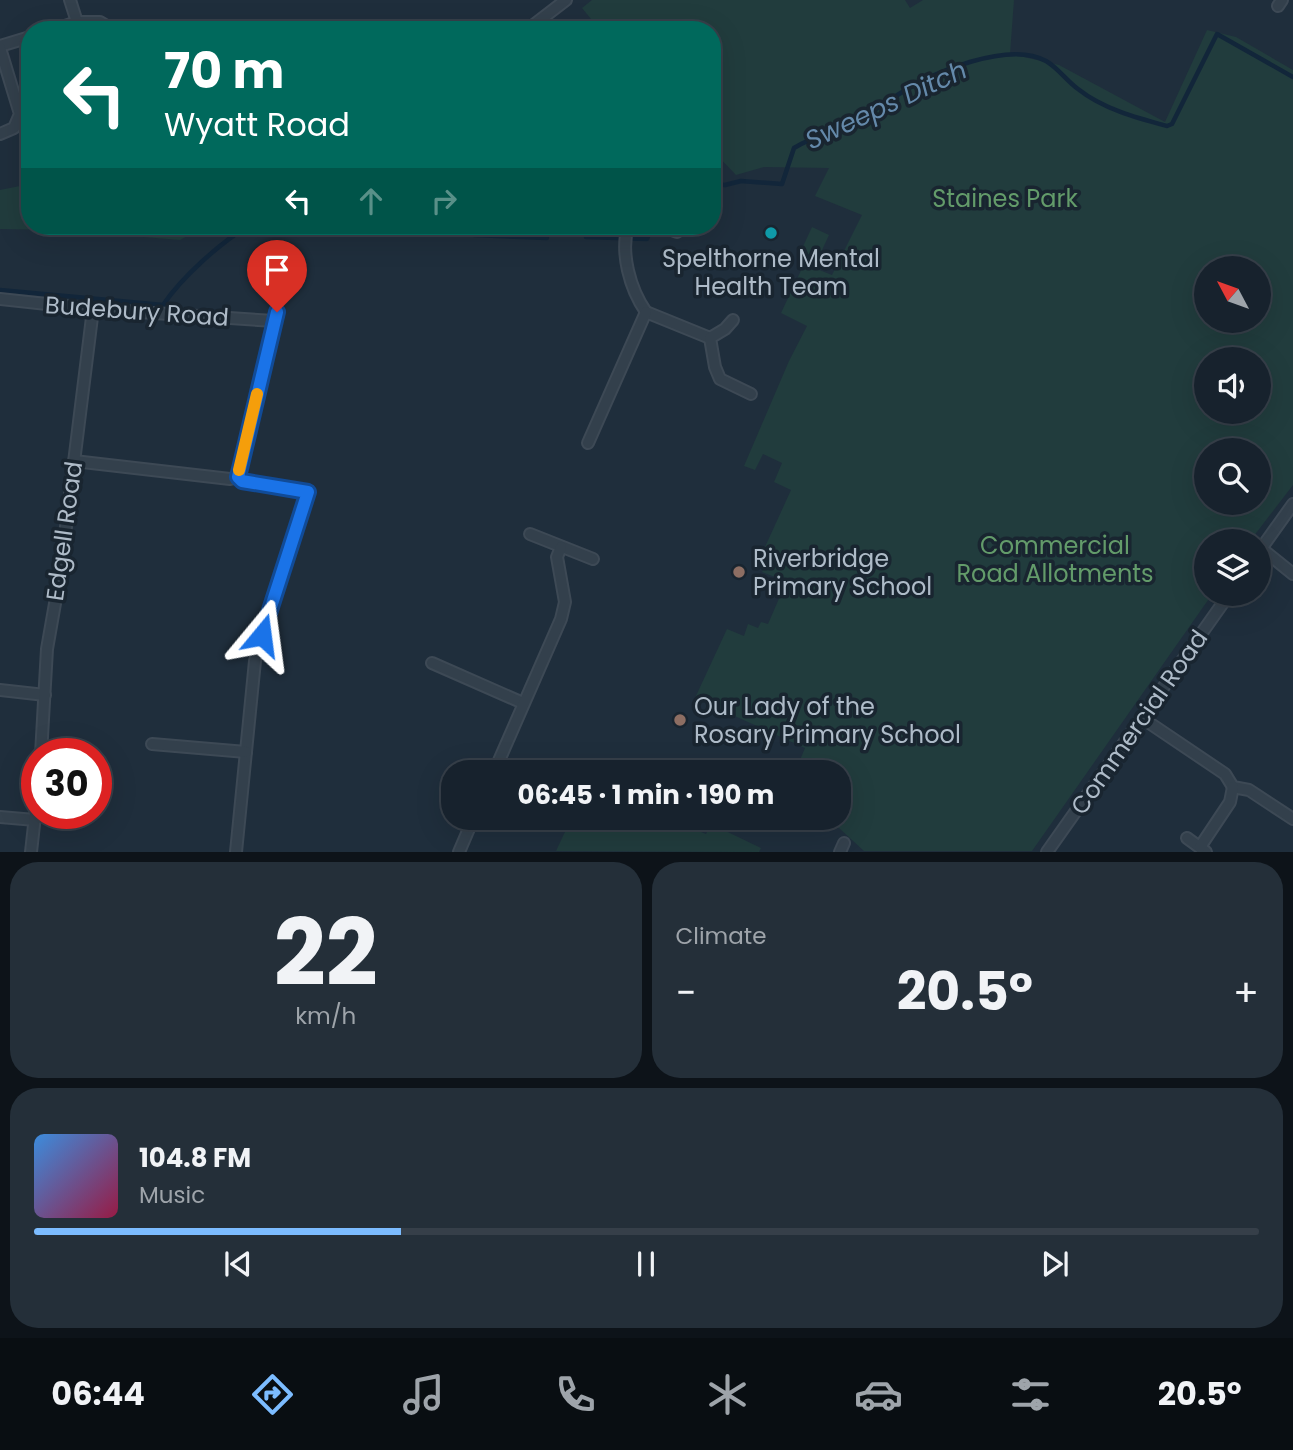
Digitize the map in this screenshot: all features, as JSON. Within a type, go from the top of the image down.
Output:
[{"type":"street","points":[[70,0],[78,21]]},
{"type":"street","points":[[539,21],[566,0]]},
{"type":"street","points":[[0,134],[14,128],[20,114],[0,47],[21,40]]},
{"type":"street","points":[[626,235],[624,248],[632,281],[646,312],[710,338]]},
{"type":"street","name":"Budebury Road","points":[[0,299],[93,309],[276,316],[238,477]]},
{"type":"street","name":"Edgell Road","points":[[42,738],[47,649],[60,575],[93,309]]},
{"type":"street","points":[[589,443],[646,312]]},
{"type":"street","points":[[710,338],[725,329],[733,320]]},
{"type":"street","points":[[710,338],[720,379],[751,394]]},
{"type":"street","points":[[74,461],[230,479],[238,477],[242,481],[308,492],[270,609],[256,662],[236,852]]},
{"type":"street","points":[[1271,535],[1293,504]]},
{"type":"street","points":[[530,534],[593,559]]},
{"type":"street","points":[[499,760],[561,618],[565,602],[557,556],[561,547]]},
{"type":"street","points":[[1271,559],[1293,574]]},
{"type":"street","name":"Commercial Road","points":[[1047,852],[1221,606]]},
{"type":"street","points":[[432,663],[523,703]]},
{"type":"street","points":[[0,690],[45,695]]},
{"type":"street","points":[[1142,718],[1225,774],[1233,787],[1230,802],[1203,849],[1187,838]]},
{"type":"street","points":[[152,744],[246,752]]},
{"type":"street","points":[[1233,787],[1249,789],[1293,819]]},
{"type":"street","points":[[0,817],[21,819]]},
{"type":"street","points":[[32,852],[34,829]]},
{"type":"street","points":[[459,852],[468,830]]},
{"type":"green space","points":[[592,0],[905,0],[910,8],[923,0],[1014,0],[1010,54],[1059,65],[1165,122],[1207,30],[1236,37],[1293,70],[1293,485],[1271,514],[1271,438],[1194,438],[1194,515],[1270,515],[1259,529],[1194,529],[1194,606],[1204,606],[1032,851],[864,851],[841,830],[851,830],[851,760],[800,760],[805,748],[695,698],[727,629],[744,636],[748,624],[758,628],[761,622],[768,624],[784,587],[778,584],[780,579],[762,572],[772,550],[765,547],[791,490],[774,482],[782,463],[763,454],[755,470],[744,466],[807,326],[781,313],[804,264],[832,275],[862,215],[815,196],[829,168],[764,167],[736,175],[721,159],[721,21],[593,21],[582,8]]},
{"type":"green space","points":[[21,186],[21,229],[0,229],[0,190]]},
{"type":"green space","points":[[812,227],[829,235],[817,261],[800,253]]},
{"type":"green space","points":[[119,235],[189,235],[180,240]]},
{"type":"green space","points":[[566,830],[696,830],[706,834],[708,830],[724,830],[761,848],[759,852],[556,851]]},
{"type":"waterway","name":"Sweeps Ditch","points":[[721,185],[741,181],[782,184],[794,148],[858,120],[931,77],[991,57],[1012,54],[1046,61],[1078,89],[1098,102],[1167,126],[1172,124],[1217,34],[1293,77]]},
{"type":"waterway","name":"Sweeps Ditch","points":[[0,290],[163,305],[180,283],[235,235]]},
{"type":"waterway","name":"Sweeps Ditch","points":[[475,235],[547,238]]},
{"type":"waterway","name":"Sweeps Ditch","points":[[586,237],[647,239],[649,235]]},
{"type":"slow traffic","points":[[239,470],[257,394]]},
{"type":"place","name":"Spelthorne Mental Health Team","points":[[771,233]]},
{"type":"place","name":"Riverbridge Primary School","points":[[739,572]]},
{"type":"place","name":"Our Lady of the Rosary Primary School","points":[[680,720]]},
{"type":"route","points":[[262,635],[308,492],[242,481],[238,477],[277,312]]},
{"type":"park label","name":"Staines Park","points":[[1005,198]]},
{"type":"park label","name":"Commercial Road Allotments","points":[[1055,559]]}]
